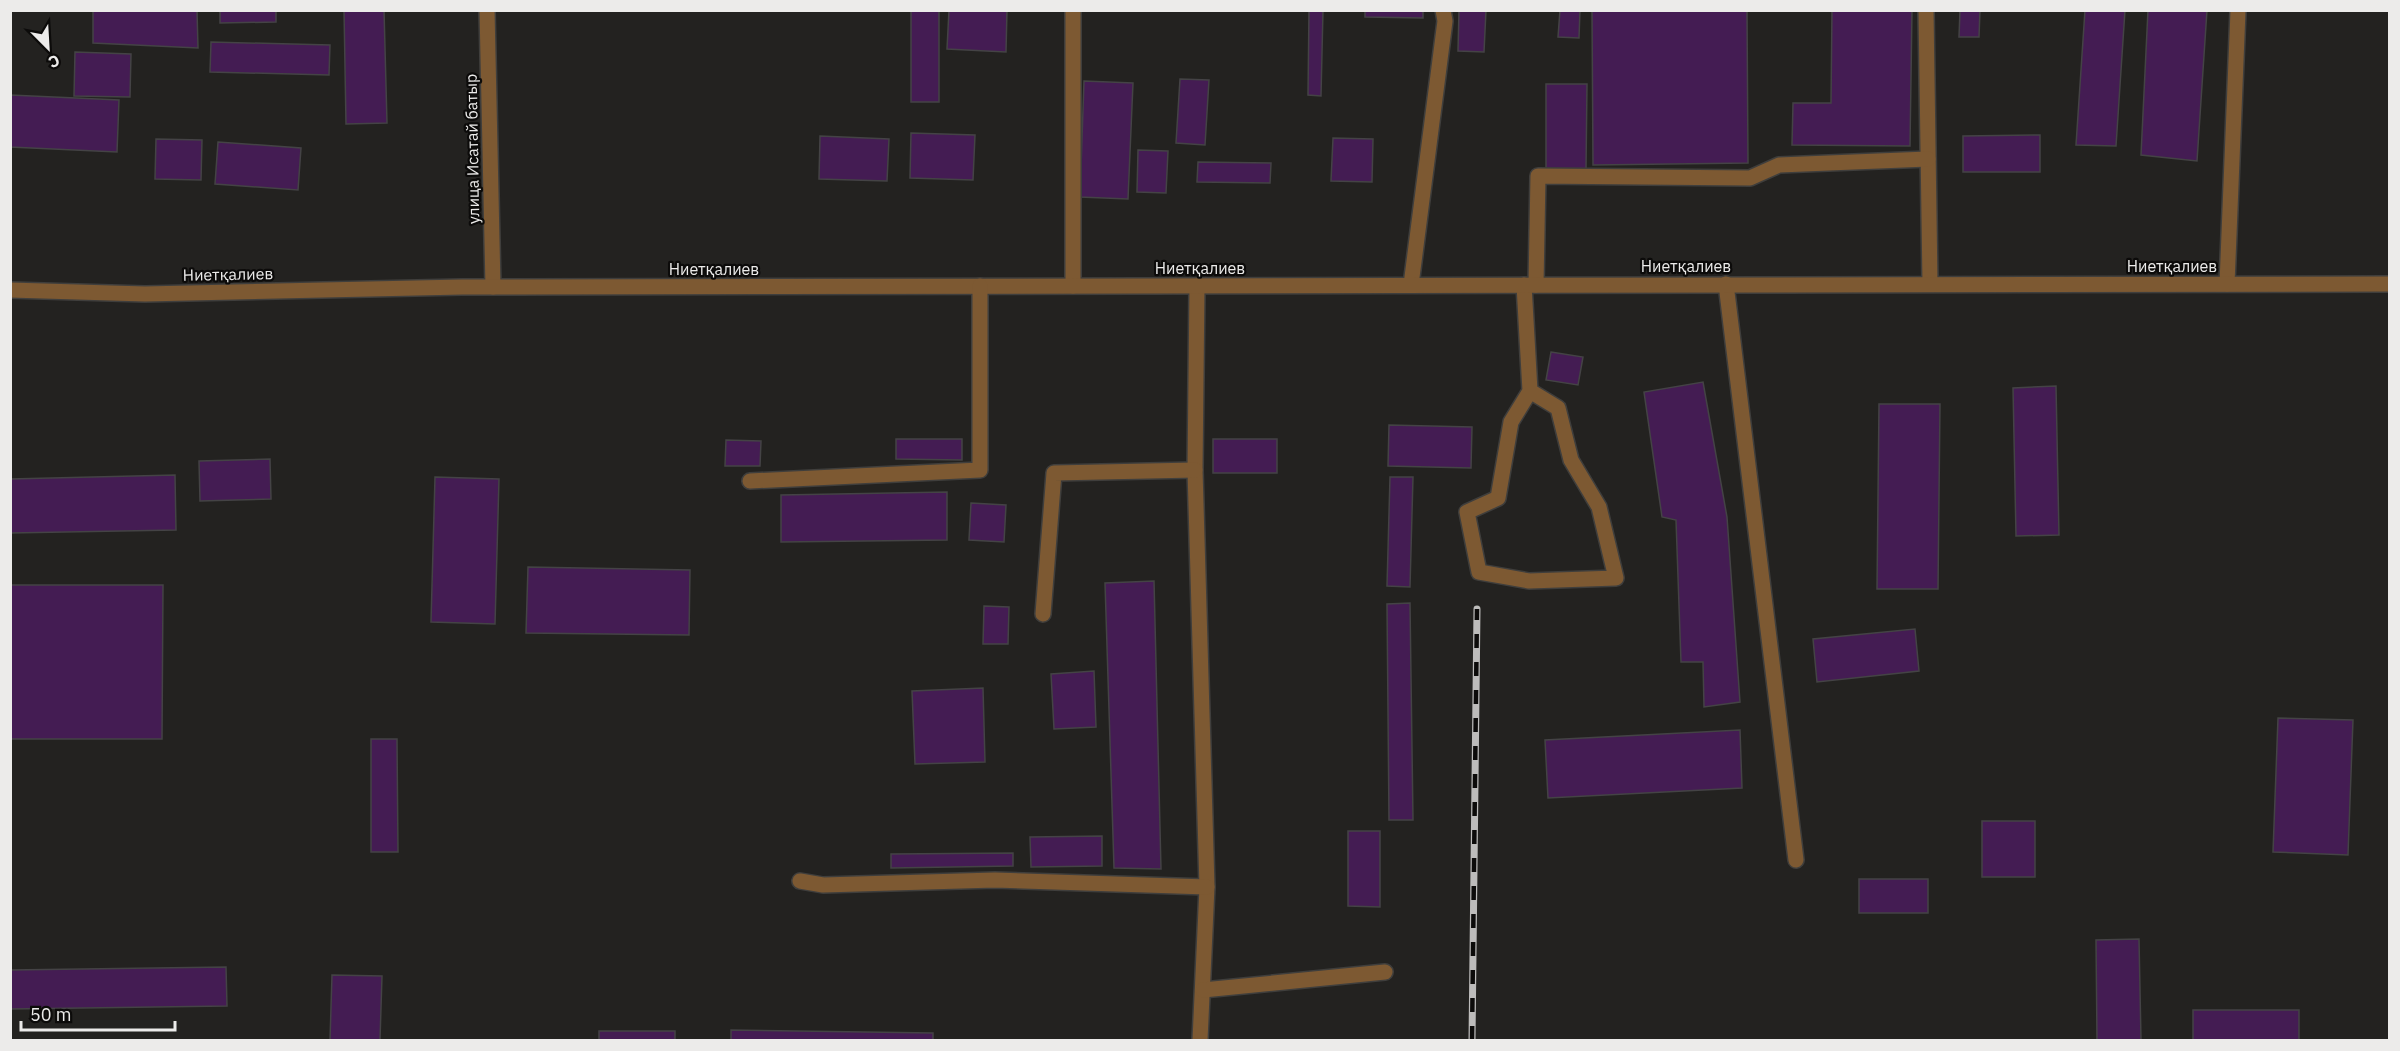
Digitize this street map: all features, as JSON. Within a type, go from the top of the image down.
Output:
[{"type":"street","name":"улица Исатай батыр","points":[[487,10],[493,287]]},
{"type":"street","points":[[1072,286],[1074,10]]},
{"type":"street","points":[[1412,285],[1445,21],[1443,10]]},
{"type":"street","points":[[1926,10],[1930,284]]},
{"type":"street","points":[[2227,284],[2238,10]]},
{"type":"street","points":[[1530,391],[1558,408],[1571,460],[1599,507],[1616,578],[1529,581],[1479,573],[1467,512],[1498,498],[1511,422],[1530,391],[1530,285],[1538,176],[1750,178],[1779,165],[1928,159]]},
{"type":"street","points":[[1726,284],[1796,860]]},
{"type":"street","name":"Ниетқалиев","points":[[10,290],[145,294],[493,287],[2390,284]]},
{"type":"street","points":[[750,481],[980,470],[980,286]]},
{"type":"street","points":[[1197,286],[1195,470],[1207,888],[1200,1041]]},
{"type":"street","points":[[1043,614],[1054,473],[1195,470]]},
{"type":"street","points":[[800,881],[823,885],[995,880],[1207,888]]},
{"type":"street","points":[[1203,990],[1385,972]]},
{"type":"building","points":[[93,10],[197,10],[198,48],[93,43]]},
{"type":"building","points":[[220,10],[276,10],[276,22],[220,23]]},
{"type":"building","points":[[344,10],[384,10],[387,123],[346,124]]},
{"type":"building","points":[[911,10],[939,10],[939,102],[911,102]]},
{"type":"building","points":[[949,10],[1007,10],[1006,52],[947,49]]},
{"type":"building","points":[[1309,10],[1323,10],[1321,96],[1308,95]]},
{"type":"building","points":[[1365,10],[1423,10],[1423,18],[1365,17]]},
{"type":"building","points":[[1459,10],[1486,10],[1484,52],[1458,51]]},
{"type":"building","points":[[1560,10],[1580,10],[1579,38],[1558,37]]},
{"type":"building","points":[[1592,10],[1747,10],[1748,163],[1593,165]]},
{"type":"building","points":[[1832,10],[1912,10],[1910,146],[1792,145],[1793,103],[1831,103]]},
{"type":"building","points":[[1960,10],[1980,10],[1979,37],[1959,37]]},
{"type":"building","points":[[2085,10],[2125,10],[2116,146],[2076,145]]},
{"type":"building","points":[[2148,10],[2207,10],[2197,161],[2141,155]]},
{"type":"building","points":[[211,42],[330,45],[329,75],[210,72]]},
{"type":"building","points":[[75,52],[131,54],[130,97],[74,96]]},
{"type":"building","points":[[1180,79],[1209,80],[1205,145],[1176,143]]},
{"type":"building","points":[[1084,81],[1133,83],[1128,199],[1080,197]]},
{"type":"building","points":[[1546,84],[1587,84],[1586,170],[1546,170]]},
{"type":"building","points":[[10,95],[119,100],[117,152],[10,147]]},
{"type":"building","points":[[911,133],[975,135],[973,180],[910,178]]},
{"type":"building","points":[[2040,135],[2040,172],[1963,172],[1963,136]]},
{"type":"building","points":[[820,136],[889,139],[887,181],[819,179]]},
{"type":"building","points":[[1333,138],[1373,139],[1372,182],[1331,181]]},
{"type":"building","points":[[156,139],[202,140],[201,180],[155,179]]},
{"type":"building","points":[[218,142],[301,148],[298,190],[215,184]]},
{"type":"building","points":[[1138,150],[1168,151],[1166,193],[1137,192]]},
{"type":"building","points":[[1198,162],[1271,163],[1270,183],[1197,182]]},
{"type":"building","points":[[1551,352],[1583,357],[1578,385],[1546,380]]},
{"type":"building","points":[[1703,382],[1727,517],[1740,702],[1704,707],[1703,662],[1681,662],[1676,520],[1662,517],[1644,392]]},
{"type":"building","points":[[2056,386],[2059,535],[2016,536],[2013,388]]},
{"type":"building","points":[[1879,404],[1940,404],[1938,589],[1877,589]]},
{"type":"building","points":[[1389,425],[1472,427],[1471,468],[1388,466]]},
{"type":"building","points":[[896,439],[962,439],[962,460],[896,459]]},
{"type":"building","points":[[1213,439],[1277,439],[1277,473],[1213,473]]},
{"type":"building","points":[[726,440],[761,441],[760,466],[725,466]]},
{"type":"building","points":[[270,459],[271,499],[200,501],[199,461]]},
{"type":"building","points":[[175,475],[176,530],[10,533],[10,479]]},
{"type":"building","points":[[435,477],[499,479],[495,624],[431,622]]},
{"type":"building","points":[[1390,477],[1413,477],[1410,587],[1387,586]]},
{"type":"building","points":[[947,492],[947,540],[781,542],[781,495]]},
{"type":"building","points":[[971,503],[1006,505],[1004,542],[969,540]]},
{"type":"building","points":[[528,567],[690,570],[689,635],[526,633]]},
{"type":"building","points":[[1154,581],[1161,869],[1114,868],[1105,583]]},
{"type":"building","points":[[10,585],[163,585],[162,739],[10,739]]},
{"type":"building","points":[[1410,603],[1413,820],[1389,820],[1387,604]]},
{"type":"building","points":[[984,606],[1009,607],[1008,644],[983,644]]},
{"type":"building","points":[[1915,629],[1919,671],[1817,682],[1813,639]]},
{"type":"building","points":[[1094,671],[1096,727],[1054,729],[1051,674]]},
{"type":"building","points":[[983,688],[985,762],[915,764],[912,691]]},
{"type":"building","points":[[2278,718],[2353,720],[2348,855],[2273,852]]},
{"type":"building","points":[[1740,730],[1742,788],[1548,798],[1545,740]]},
{"type":"building","points":[[371,739],[397,739],[398,852],[371,852]]},
{"type":"building","points":[[1982,821],[2035,821],[2035,877],[1982,877]]},
{"type":"building","points":[[1348,831],[1380,831],[1380,907],[1348,906]]},
{"type":"building","points":[[1102,836],[1102,866],[1031,867],[1030,837]]},
{"type":"building","points":[[1013,853],[1013,866],[891,868],[891,854]]},
{"type":"building","points":[[1859,879],[1928,879],[1928,913],[1859,913]]},
{"type":"building","points":[[2139,939],[2141,1040],[2097,1040],[2096,940]]},
{"type":"building","points":[[226,967],[227,1006],[10,1009],[10,970]]},
{"type":"building","points":[[332,975],[382,976],[380,1040],[330,1040]]},
{"type":"building","points":[[2193,1010],[2299,1010],[2299,1040],[2193,1040]]},
{"type":"building","points":[[731,1030],[933,1033],[933,1040],[731,1040]]},
{"type":"building","points":[[599,1031],[675,1031],[675,1040],[599,1040]]},
{"type":"railway","points":[[1472,1040],[1477,609]]}]
